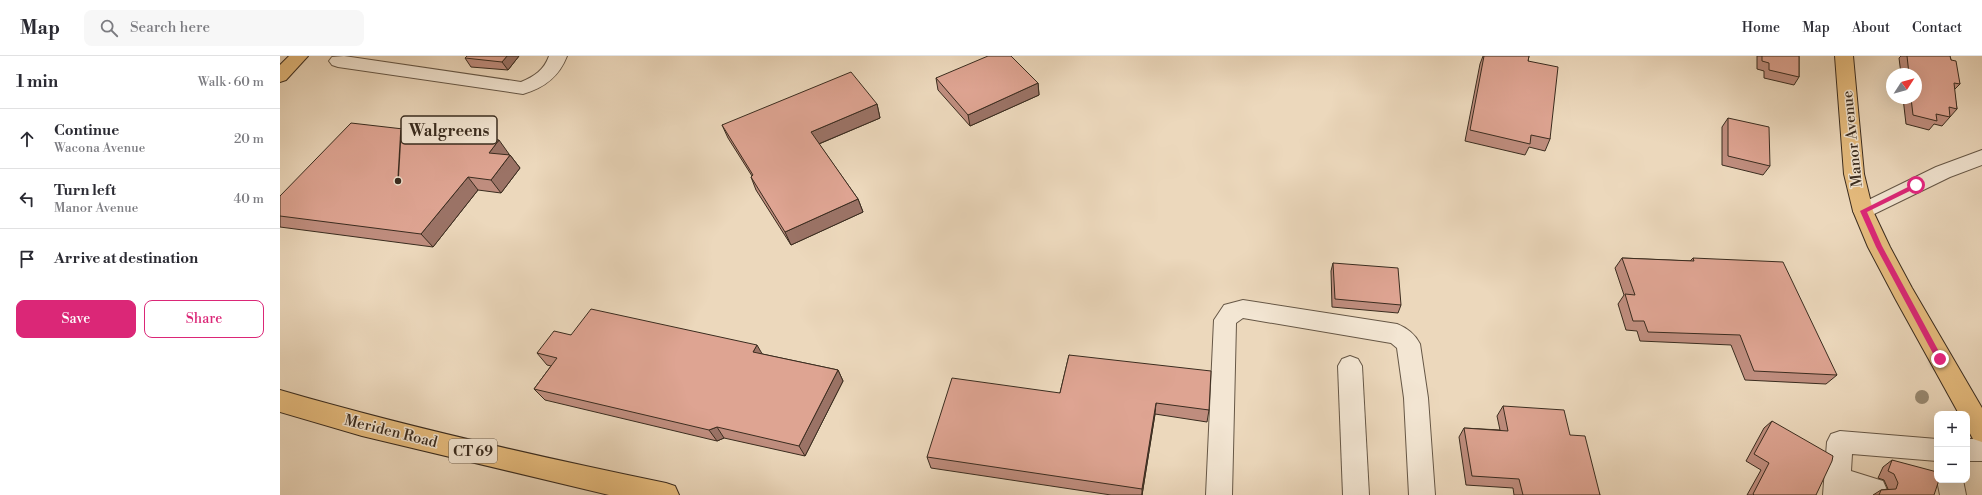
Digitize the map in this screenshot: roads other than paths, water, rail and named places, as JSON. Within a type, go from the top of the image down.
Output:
[{"type":"main road","points":[[280,76],[299,56]]},
{"type":"main road","name":"Manor Avenue","points":[[1844,56],[1854,174],[1863,211],[1879,247],[1904,294],[1982,432]]},
{"type":"main road","name":"Meriden Road","points":[[280,401],[362,425],[580,477],[666,495]]},
{"type":"street","points":[[338,61],[523,88],[540,81],[555,68],[558,56]]},
{"type":"street","points":[[1863,211],[1943,172],[1982,157]]},
{"type":"street","points":[[1219,495],[1225,320],[1232,312],[1243,309],[1397,334],[1408,344],[1416,398],[1422,495]]},
{"type":"street","points":[[1350,366],[1356,495]]},
{"type":"street","points":[[1874,490],[1837,487],[1840,442],[1934,450]]},
{"type":"street","points":[[1970,450],[1982,450]]},
{"type":"street","points":[[1951,483],[1953,495]]},
{"type":"place","name":"Walgreens","points":[[398,181]]}]
